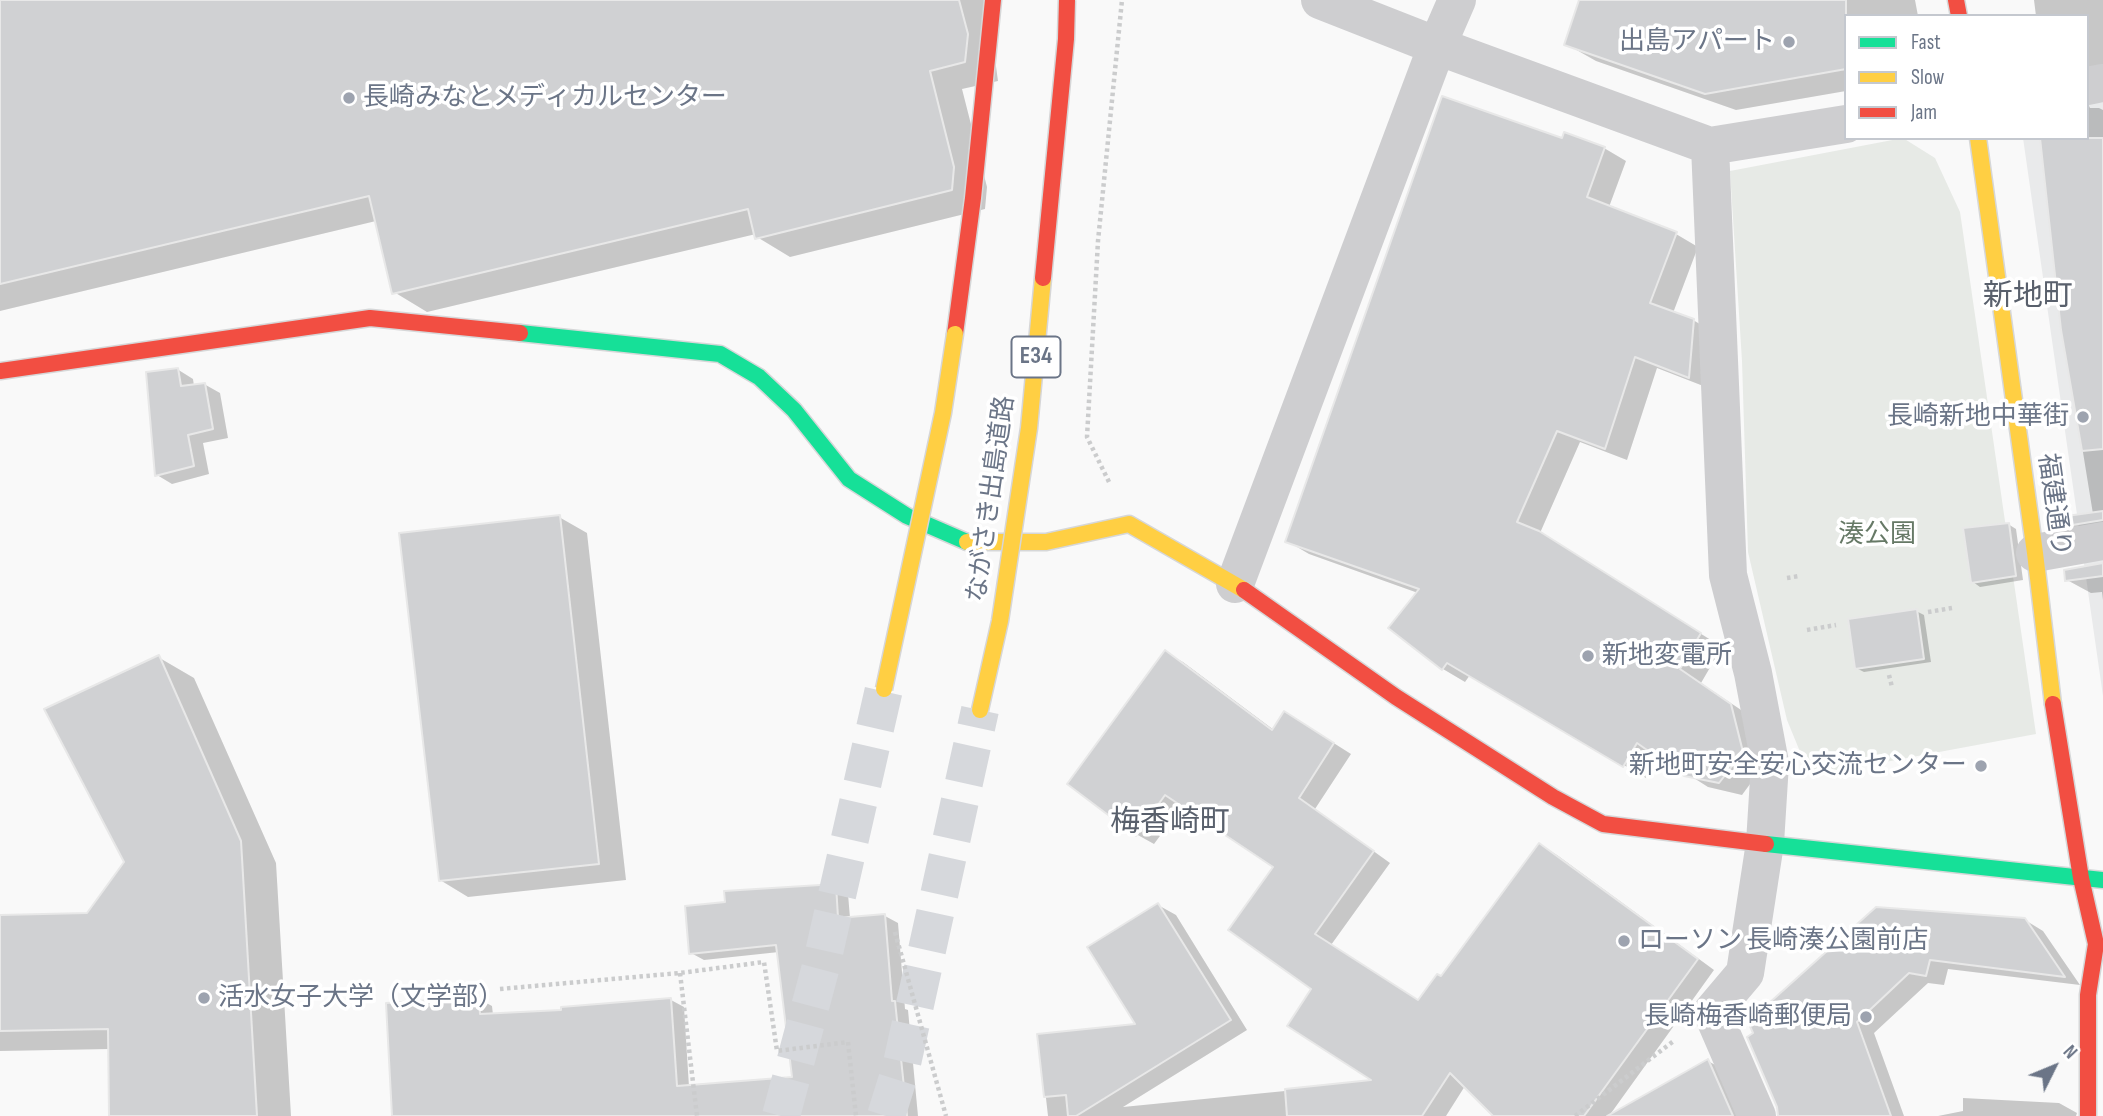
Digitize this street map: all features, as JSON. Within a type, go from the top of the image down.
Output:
[{"type":"main road","points":[[884,689],[943,413],[973,198],[993,0]]},
{"type":"main road","name":"ながさき出島道路","points":[[980,710],[1000,621],[1029,428],[1066,40],[1067,0]]},
{"type":"main road","name":"福建通り","points":[[1978,140],[2054,710],[2081,878],[2096,944],[2096,997],[2088,1116]]},
{"type":"main road","points":[[0,371],[370,318],[720,354],[759,377],[794,410],[849,479],[907,516],[964,542],[1046,542],[1129,524],[1235,583],[1396,697],[1553,797],[1603,824],[1688,836],[2103,880]]},
{"type":"street","points":[[1320,0],[1710,146],[1844,124]]},
{"type":"street","points":[[1235,583],[1437,46],[1457,0]]},
{"type":"street","points":[[1710,146],[1728,575],[1753,673],[1770,762],[1765,843],[1745,973],[1712,1012],[1757,1116]]},
{"type":"street","points":[[2035,553],[2103,541]]},
{"type":"path","points":[[1122,0],[1098,240],[1087,438],[1129,524]]},
{"type":"path","points":[[1787,578],[1799,576]]},
{"type":"path","points":[[1928,612],[1952,608]]},
{"type":"path","points":[[1807,630],[1836,625]]},
{"type":"path","points":[[1889,675],[1892,687]]},
{"type":"path","points":[[895,932],[946,1116]]},
{"type":"path","points":[[500,989],[680,973],[764,962],[777,1051],[848,1042],[856,1116]]},
{"type":"path","points":[[680,973],[696,1116]]},
{"type":"path","points":[[1575,1116],[1712,1012]]},
{"type":"shaded area","name":"長崎新地中華街","points":[[2103,102],[2103,696],[2023,140],[2089,140],[2089,104]]},
{"type":"green space","name":"湊公園","points":[[1893,140],[1906,140],[1935,158],[1960,212],[2036,734],[1810,776],[1787,720],[1748,552],[1742,361],[1730,171]]},
{"type":"building","name":"長崎みなとメディカルセンター","points":[[0,0],[959,0],[968,34],[965,62],[930,71],[954,167],[952,190],[755,239],[748,209],[392,294],[369,196],[0,284]]},
{"type":"building","points":[[1579,0],[1846,0],[1844,69],[1705,94],[1564,45]]},
{"type":"building","points":[[1442,96],[1562,138],[1564,132],[1605,147],[1587,197],[1677,232],[1650,303],[1694,319],[1689,378],[1635,357],[1605,449],[1557,431],[1517,522],[1539,531],[1701,633],[1680,669],[1731,704],[1743,752],[1719,783],[1684,776],[1637,743],[1623,767],[1447,663],[1442,670],[1388,628],[1419,589],[1285,542]]},
{"type":"building","name":"長崎新地中華街","points":[[2103,138],[2103,449],[2082,451],[2061,330],[2040,140]]},
{"type":"building","points":[[178,368],[181,386],[205,383],[213,429],[188,435],[194,466],[155,476],[146,372]]},
{"type":"building","points":[[2103,511],[2103,520],[2054,528],[2052,518]]},
{"type":"building","points":[[560,515],[599,864],[439,881],[399,533]]},
{"type":"building","points":[[2009,523],[2016,576],[1971,583],[1963,528]]},
{"type":"building","points":[[2103,563],[2103,576],[2065,581],[2064,570]]},
{"type":"building","points":[[1917,609],[1924,659],[1855,669],[1848,619]]},
{"type":"building","points":[[1165,650],[1272,730],[1284,711],[1334,743],[1299,798],[1374,851],[1315,934],[1418,1000],[1437,974],[1441,976],[1539,843],[1698,959],[1584,1116],[1493,1116],[1450,1073],[1422,1116],[1287,1116],[1285,1089],[1371,1080],[1287,1026],[1311,989],[1228,930],[1273,867],[1165,795],[1136,836],[1067,784]]},
{"type":"building","points":[[159,655],[241,841],[257,1116],[109,1116],[108,1029],[0,1031],[0,915],[87,913],[124,862],[44,709]]},
{"type":"building","points":[[836,884],[838,918],[885,914],[892,1001],[895,1001],[907,1116],[392,1116],[386,1003],[479,997],[480,1014],[561,1010],[561,1007],[671,998],[677,1086],[792,1077],[776,945],[689,954],[685,906],[725,902],[724,891]]},
{"type":"building","points":[[1158,903],[1231,1020],[1076,1116],[1068,1116],[1066,1095],[1044,1097],[1037,1034],[1135,1024],[1087,947]]},
{"type":"building","points":[[1876,907],[2025,918],[2065,977],[1930,960],[1926,976],[1909,973],[1857,1022],[1891,1116],[1778,1116],[1777,1107],[1747,1037],[1753,1033],[1748,1022]]},
{"type":"building","points":[[1708,1059],[1733,1116],[1607,1116]]},
{"type":"tunnel","points":[[781,1116],[821,966],[884,689]]},
{"type":"tunnel","points":[[886,1116],[901,1068],[980,710]]},
{"type":"traffic: fast","points":[[520,333],[720,354],[759,377],[794,410],[849,479],[907,516],[967,542]]},
{"type":"traffic: fast","points":[[1766,844],[2103,880]]},
{"type":"traffic: slow","points":[[1978,140],[2053,704]]},
{"type":"traffic: slow","points":[[980,710],[1000,621],[1029,428],[1043,278]]},
{"type":"traffic: slow","points":[[884,689],[943,413],[955,334]]},
{"type":"traffic: slow","points":[[967,542],[1046,542],[1129,524],[1244,590]]},
{"type":"traffic: jam","points":[[955,334],[973,198],[993,0]]},
{"type":"traffic: jam","points":[[1043,278],[1066,39],[1067,0]]},
{"type":"traffic: jam","points":[[1956,0],[1959,14]]},
{"type":"traffic: jam","points":[[0,371],[370,318],[520,333]]},
{"type":"traffic: jam","points":[[1244,590],[1396,697],[1553,797],[1603,824],[1766,844]]},
{"type":"traffic: jam","points":[[2053,704],[2081,878],[2096,944],[2088,995],[2088,1116]]},
{"type":"place","name":"出島アパート","points":[[1789,42]]},
{"type":"place","name":"長崎みなとメディカルセンター","points":[[349,98]]},
{"type":"place","name":"長崎新地中華街","points":[[2083,417]]},
{"type":"place","name":"新地変電所","points":[[1588,656]]},
{"type":"place","name":"新地町安全安心交流センター","points":[[1981,766]]},
{"type":"place","name":"ローソン 長崎湊公園前店","points":[[1624,941]]},
{"type":"place","name":"活水女子大学（文学部）","points":[[204,998]]},
{"type":"place","name":"長崎梅香崎郵便局","points":[[1866,1017]]},
{"type":"district","name":"新地町","points":[[2028,297]]},
{"type":"district","name":"梅香崎町","points":[[1170,823]]}]
